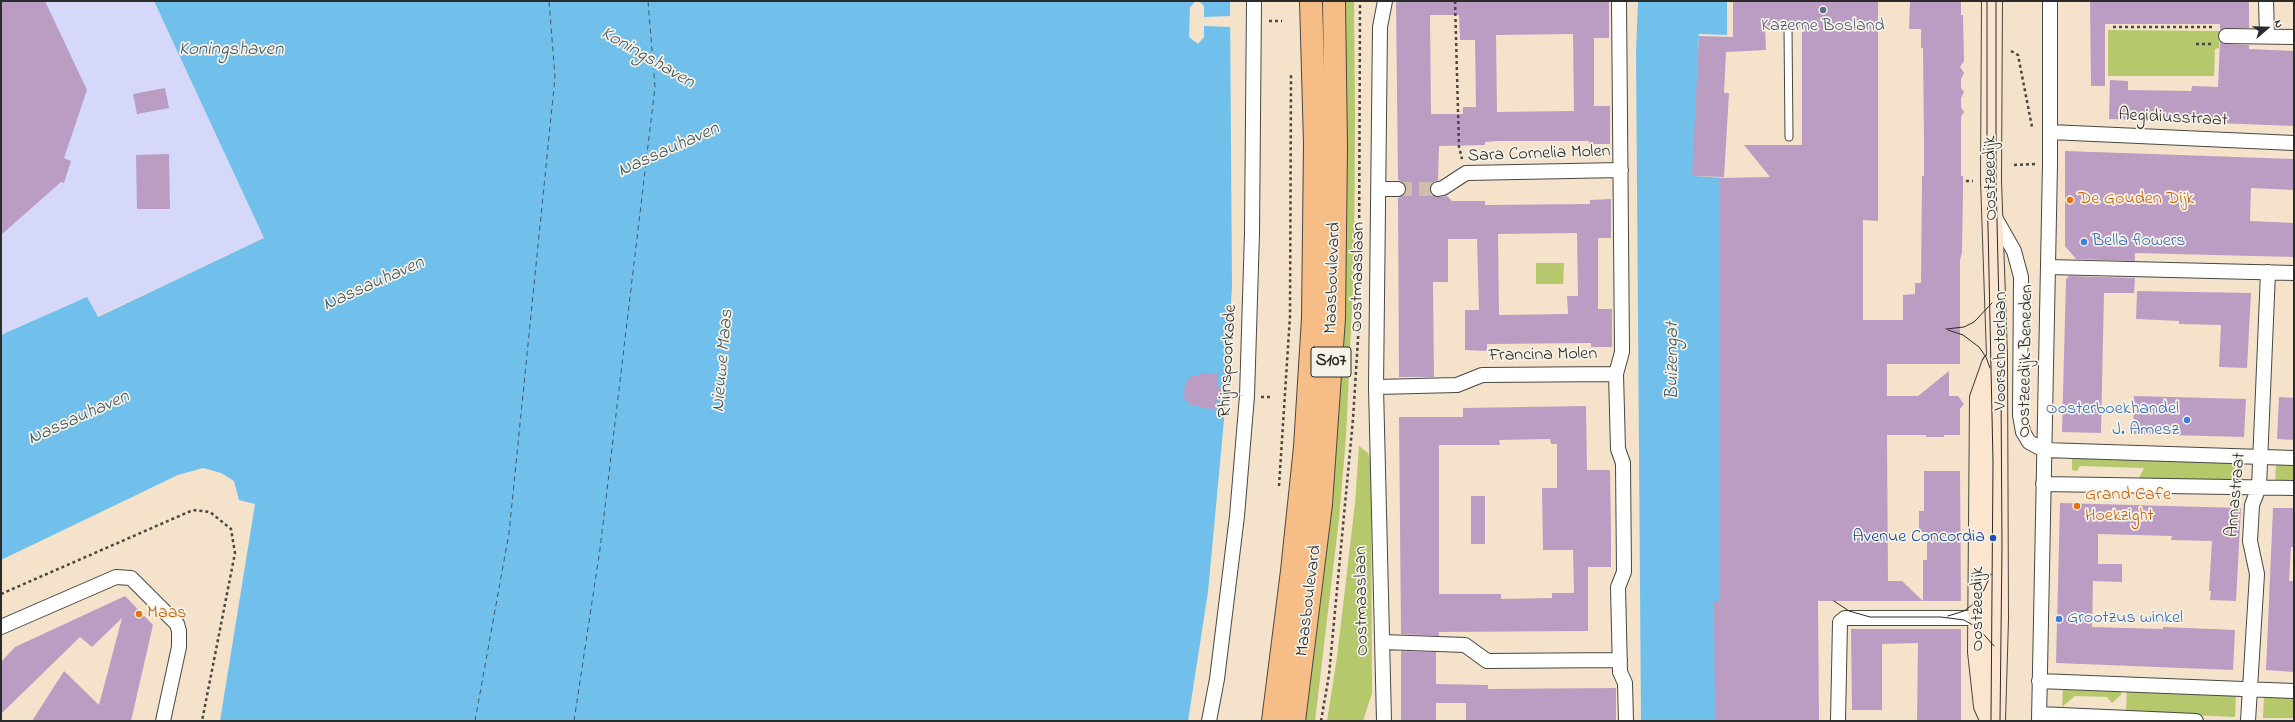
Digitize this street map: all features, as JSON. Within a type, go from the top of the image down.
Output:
[{"type":"main road","name":"Maasboulevard","points":[[1273,721],[1290,593],[1304,455],[1313,318],[1315,144],[1312,1]]},
{"type":"main road","name":"Maasboulevard","points":[[1294,721],[1321,504],[1334,318],[1336,156],[1334,1]]},
{"type":"street","name":"Rhijnspoorkade","points":[[1209,721],[1217,679],[1234,539],[1247,396],[1252,240],[1254,1]]},
{"type":"street","name":"Oostmaaslaan","points":[[1384,721],[1376,387],[1380,27],[1385,1]]},
{"type":"street","points":[[1619,1],[1622,352],[1616,374],[1618,449],[1623,463],[1624,572],[1618,587],[1620,672],[1625,683],[1626,721]]},
{"type":"street","name":"Oostzeedijk","points":[[1992,1],[1993,214],[1997,356],[1998,618],[1995,721]]},
{"type":"street","name":"Oostzeedijk Beneden","points":[[2039,718],[2048,266],[2050,1]]},
{"type":"street","points":[[2266,1],[2267,36]]},
{"type":"street","points":[[2223,31],[2267,36],[2294,37]]},
{"type":"street","name":"Aegidiusstraat","points":[[2050,132],[2294,143]]},
{"type":"street","name":"Sara Cornelia Molen","points":[[1438,189],[1443,188],[1466,173],[1621,170]]},
{"type":"street","points":[[1379,189],[1398,189]]},
{"type":"street","name":"Voorschoterlaan","points":[[1993,214],[2014,251],[2021,277],[2020,422],[2026,439],[2044,450],[2294,458]]},
{"type":"street","points":[[2048,266],[2294,273]]},
{"type":"street","name":"Annastraat","points":[[2248,721],[2257,574],[2250,541],[2252,505],[2259,486],[2262,379],[2268,272]]},
{"type":"street","name":"Oostzeedijk","points":[[1990,721],[1984,706],[1980,676],[1978,618],[1980,398],[1997,356]]},
{"type":"street","name":"Francina Molen","points":[[1376,387],[1458,385],[1482,375],[1616,374]]},
{"type":"street","points":[[2043,484],[2259,486],[2294,488]]},
{"type":"street","points":[[1,627],[116,577],[128,576],[136,581],[177,624],[179,631],[179,647],[163,721]]},
{"type":"street","points":[[1838,721],[1840,622],[1845,618],[1998,618]]},
{"type":"street","points":[[1383,642],[1465,645],[1487,661],[1620,660]]},
{"type":"street","points":[[2039,681],[2294,691]]},
{"type":"street","points":[[2039,718],[2196,721]]},
{"type":"lane","points":[[1788,27],[1789,137]]},
{"type":"path","points":[[1455,1],[1459,148],[1466,173]]},
{"type":"path","points":[[1267,21],[1282,21]]},
{"type":"path","points":[[2113,27],[2223,31]]},
{"type":"path","points":[[1991,40],[2018,55],[2034,135]]},
{"type":"path","points":[[1278,494],[1290,316],[1291,67]]},
{"type":"path","points":[[2014,165],[2036,164]]},
{"type":"path","points":[[1261,397],[1270,397]]},
{"type":"path","points":[[1,594],[193,510],[210,512],[231,529],[235,553],[202,721]]},
{"type":"shaded area","points":[[1,1],[154,1],[265,238],[1,361]]},
{"type":"green space","points":[[1344,1],[1354,1],[1355,111],[1354,265],[1346,437],[1339,519],[1315,721],[1305,721],[1325,567],[1340,384],[1346,261]]},
{"type":"green space","points":[[2108,30],[2220,31],[2219,48],[2215,49],[2214,76],[2108,76]]},
{"type":"green space","points":[[1536,263],[1564,263],[1563,284],[1536,284]]},
{"type":"green space","points":[[1359,446],[1368,453],[1371,463],[1372,693],[1363,721],[1327,721],[1337,657],[1355,503]]},
{"type":"green space","points":[[2072,456],[2243,460],[2242,484],[2137,482],[2144,468],[2080,466],[2077,471],[2072,470]]},
{"type":"green space","points":[[2276,463],[2294,464],[2294,485],[2275,485]]},
{"type":"green space","points":[[2063,686],[2121,689],[2121,695],[2112,703],[2107,697],[2075,696],[2062,707]]},
{"type":"green space","points":[[2127,689],[2236,694],[2235,717],[2126,712]]},
{"type":"green space","points":[[2264,695],[2294,696],[2294,718],[2263,718]]},
{"type":"water","points":[[154,1],[1230,1],[1232,286],[1224,420],[1208,592],[1188,721],[220,721],[255,504],[239,500],[234,481],[221,473],[203,468],[178,475],[1,560],[1,335],[87,297],[98,317],[264,238]]},
{"type":"water","name":"Buizengat","points":[[1638,1],[1727,1],[1727,35],[1699,34],[1694,176],[1725,178],[1721,721],[1641,721],[1636,52]]},
{"type":"pier","points":[[1196,1],[1199,1],[1204,6],[1204,17],[1232,16],[1231,27],[1204,26],[1204,37],[1198,44],[1189,37],[1190,7]]},
{"type":"building","points":[[1,1],[45,1],[87,90],[64,158],[71,161],[64,183],[61,182],[1,235]]},
{"type":"building","points":[[1396,1],[1609,1],[1609,38],[1594,38],[1594,106],[1610,106],[1610,144],[1589,144],[1589,141],[1498,141],[1485,142],[1485,145],[1439,146],[1438,180],[1432,183],[1430,190],[1436,197],[1447,196],[1452,201],[1485,201],[1485,205],[1590,204],[1590,200],[1611,199],[1611,238],[1598,238],[1598,309],[1612,309],[1612,347],[1591,347],[1591,343],[1487,344],[1487,351],[1465,350],[1465,310],[1479,310],[1477,239],[1448,239],[1448,282],[1433,282],[1434,377],[1399,377],[1398,198],[1405,194],[1406,189],[1403,182],[1398,180]],"holes":[[[1430,15],[1459,15],[1460,40],[1475,40],[1476,107],[1463,107],[1463,114],[1431,114]],[[1573,34],[1574,111],[1497,112],[1496,35]],[[1577,233],[1578,296],[1567,296],[1568,314],[1499,315],[1498,234]]]},
{"type":"building","points":[[1733,1],[1878,1],[1878,221],[1863,220],[1863,320],[1903,320],[1903,295],[1915,294],[1915,283],[1921,283],[1922,176],[1924,176],[1923,48],[1921,48],[1921,29],[1909,29],[1910,1],[1961,1],[1961,15],[1963,15],[1964,61],[1960,67],[1964,73],[1961,79],[1961,88],[1964,92],[1961,98],[1961,107],[1964,112],[1961,117],[1961,176],[1963,176],[1963,191],[1962,252],[1960,261],[1960,364],[1887,364],[1887,396],[1918,396],[1949,371],[1949,396],[1958,396],[1964,404],[1960,409],[1960,435],[1926,437],[1926,435],[1887,435],[1888,581],[1902,581],[1923,601],[1818,601],[1819,721],[1715,721],[1714,601],[1720,601],[1719,178],[1770,177],[1744,145],[1802,145],[1802,27],[1793,27],[1792,24],[1788,22],[1783,28],[1765,28],[1766,50],[1726,52],[1724,93],[1729,93],[1724,177],[1692,176],[1699,36],[1733,37]]},
{"type":"building","points":[[2090,1],[2249,1],[2249,28],[2226,28],[2220,30],[2220,24],[2105,24],[2105,86],[2091,86]]},
{"type":"building","points":[[2220,41],[2226,44],[2249,45],[2249,49],[2294,51],[2294,126],[2109,119],[2110,80],[2128,81],[2128,90],[2191,91],[2192,86],[2218,87]]},
{"type":"building","points":[[165,88],[169,108],[137,114],[133,94]]},
{"type":"building","points":[[2065,151],[2294,159],[2294,190],[2251,188],[2250,221],[2294,223],[2294,257],[2135,253],[2135,261],[2076,259],[2065,246]]},
{"type":"building","points":[[169,154],[170,209],[137,209],[136,155]]},
{"type":"building","points":[[2069,276],[2135,278],[2134,293],[2104,293],[2101,433],[2062,432],[2066,279]]},
{"type":"building","points":[[2137,291],[2251,293],[2247,368],[2219,367],[2221,325],[2179,324],[2179,321],[2136,319]]},
{"type":"building","points":[[1200,373],[1218,374],[1218,386],[1223,391],[1218,397],[1218,409],[1199,408],[1199,406],[1191,405],[1184,398],[1185,383],[1191,376],[1200,376]]},
{"type":"building","points":[[2134,396],[2246,399],[2244,437],[2133,434]]},
{"type":"building","points":[[2279,397],[2294,398],[2294,440],[2277,439]]},
{"type":"building","points":[[1586,406],[1587,470],[1610,470],[1611,531],[1611,567],[1588,567],[1588,631],[1439,632],[1439,636],[1401,634],[1399,417],[1463,417],[1463,408]],"holes":[[[1550,439],[1551,444],[1557,444],[1557,488],[1542,488],[1543,550],[1573,550],[1574,593],[1552,593],[1552,598],[1501,599],[1501,594],[1439,594],[1439,445],[1500,445],[1499,440]]]},
{"type":"building","points":[[1924,471],[1960,471],[1961,601],[1923,601],[1923,560],[1927,560],[1927,532],[1919,532],[1919,511],[1924,511]]},
{"type":"building","points":[[1471,496],[1485,496],[1485,544],[1471,544]]},
{"type":"building","points":[[2060,503],[2241,508],[2236,601],[2210,600],[2211,591],[2209,591],[2212,541],[2171,540],[2172,536],[2098,534],[2098,564],[2122,564],[2122,582],[2093,581],[2092,627],[2163,629],[2163,627],[2235,630],[2233,670],[2056,663]]},
{"type":"building","points":[[2273,508],[2294,508],[2294,547],[2291,547],[2289,581],[2294,581],[2294,672],[2266,670]]},
{"type":"building","points":[[125,596],[153,625],[131,721],[32,721],[64,671],[99,705],[122,618],[92,647],[80,637],[1,714],[1,662],[15,647]]},
{"type":"building","points":[[1851,629],[1961,629],[1961,721],[1917,721],[1918,643],[1882,644],[1882,710],[1852,710]]},
{"type":"building","points":[[1401,651],[1436,652],[1436,684],[1488,685],[1488,689],[1616,688],[1616,721],[1466,721],[1466,703],[1436,703],[1436,721],[1401,721]]},
{"type":"ferry route","points":[[475,721],[509,533],[555,77],[549,1]]},
{"type":"ferry route","points":[[574,721],[600,549],[655,87],[648,1]]},
{"type":"tunnel","points":[[1398,189],[1438,189]]},
{"type":"tram line","points":[[1987,1],[1987,180],[1993,462],[1991,721]]},
{"type":"tram line","points":[[1996,1],[1996,180],[2001,390],[2002,547],[2000,721]]},
{"type":"tram line","points":[[1946,329],[1964,327],[1974,322],[1992,303]]},
{"type":"tram line","points":[[1948,330],[1963,335],[1979,347],[1986,357],[1990,368]]},
{"type":"tram line","points":[[1948,616],[1964,611],[1972,605],[1984,590],[1991,574]]},
{"type":"tram line","points":[[1834,601],[1849,611],[1870,617],[1941,617],[1964,620],[1978,628],[1994,646]]},
{"type":"place","name":"Kazerne Bosland","points":[[1823,10]]},
{"type":"place","name":"De Gouden Dijk","points":[[2070,200]]},
{"type":"place","name":"Bella flowers","points":[[2084,242]]},
{"type":"place","name":"Oosterboekhandel J. Amesz","points":[[2187,420]]},
{"type":"place","name":"Grand Cafe Hoekzight","points":[[2077,506]]},
{"type":"place","name":"Avenue Concordia","points":[[1993,538]]},
{"type":"place","name":"Maas","points":[[139,614]]},
{"type":"place","name":"Grootzus winkel","points":[[2059,619]]},
{"type":"water label","name":"Koningshaven","points":[[231,51]]},
{"type":"water label","name":"Koningshaven","points":[[647,59]]},
{"type":"water label","name":"Nassauhaven","points":[[669,151]]},
{"type":"water label","name":"Nassauhaven","points":[[374,285]]},
{"type":"water label","name":"Nieuwe Maas","points":[[724,361]]},
{"type":"water label","name":"Nassauhaven","points":[[79,419]]}]
